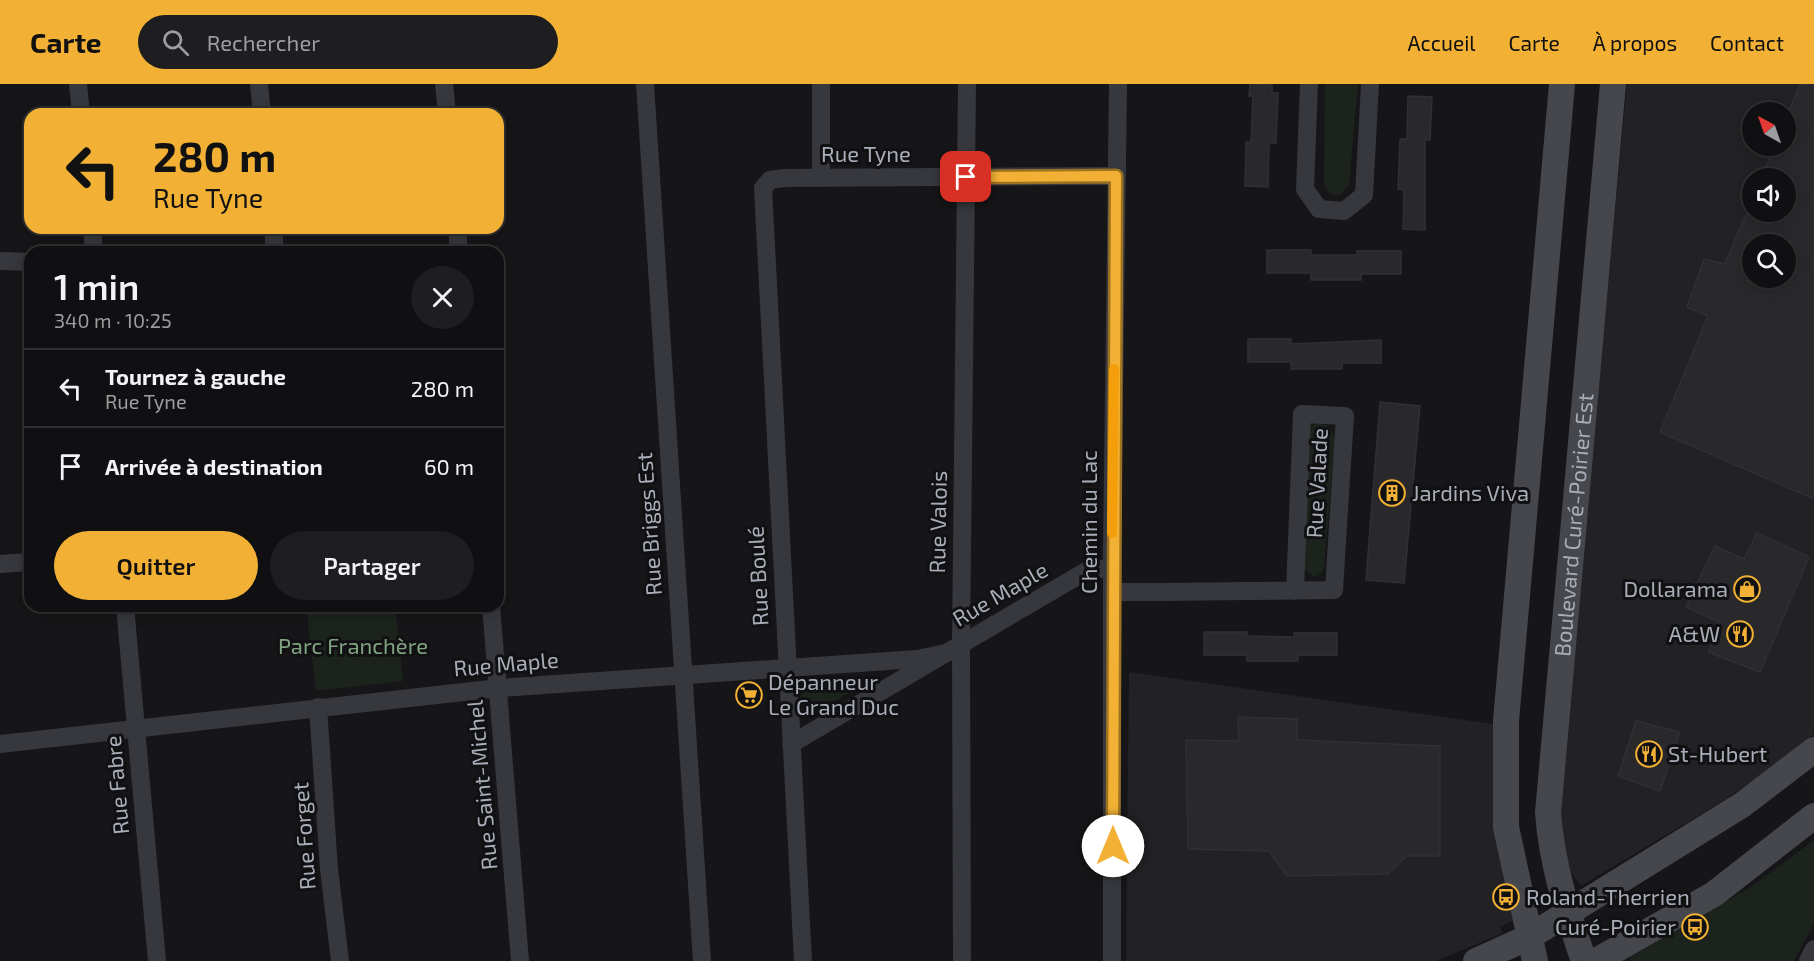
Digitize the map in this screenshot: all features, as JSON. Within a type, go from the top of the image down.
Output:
[{"type":"main road","points":[[1532,949],[1506,827],[1506,721],[1562,84]]},
{"type":"main road","name":"Boulevard Curé-Poirier Est","points":[[1584,961],[1567,912],[1551,849],[1548,813],[1613,84]]},
{"type":"main road","points":[[1476,961],[1532,949],[1567,912],[1742,805],[1814,750]]},
{"type":"main road","points":[[1596,961],[1714,894],[1814,816]]},
{"type":"street","points":[[78,84],[80,108]]},
{"type":"street","points":[[259,84],[261,108]]},
{"type":"street","points":[[444,84],[446,108]]},
{"type":"street","name":"Rue Briggs Est","points":[[645,84],[702,961]]},
{"type":"street","points":[[821,84],[821,178]]},
{"type":"street","name":"Rue Valois","points":[[962,961],[953,649],[967,84]]},
{"type":"street","name":"Chemin du Lac","points":[[1113,961],[1112,568],[1118,84]]},
{"type":"street","points":[[1310,84],[1305,189],[1319,209],[1344,211],[1364,195],[1371,84]]},
{"type":"street","name":"Rue Tyne","points":[[763,188],[775,179],[1116,176]]},
{"type":"street","name":"Rue Boulé","points":[[763,188],[803,961]]},
{"type":"street","points":[[0,261],[24,262]]},
{"type":"street","name":"Rue Valade","points":[[1113,592],[1295,591],[1334,590],[1345,416],[1302,414],[1295,591]]},
{"type":"street","points":[[0,564],[24,562]]},
{"type":"street","name":"Rue Maple","points":[[791,744],[1088,570],[1112,568]]},
{"type":"street","name":"Rue Fabre","points":[[126,612],[157,961]]},
{"type":"street","name":"Rue Saint-Michel","points":[[492,612],[520,961]]},
{"type":"street","name":"Rue Maple","points":[[0,744],[499,688],[929,658],[953,649]]},
{"type":"street","name":"Rue Forget","points":[[318,707],[330,869],[340,961]]},
{"type":"street","points":[[1808,961],[1814,949]]},
{"type":"shaded area","points":[[1627,84],[1814,84],[1814,734],[1784,759],[1723,801],[1581,886],[1564,863],[1557,829]]},
{"type":"shaded area","points":[[1129,672],[1493,724],[1497,825],[1506,888],[1501,890],[1505,906],[1511,905],[1515,920],[1500,927],[1503,933],[1436,961],[1126,961]]},
{"type":"green space","points":[[1325,84],[1358,84],[1349,185],[1339,196],[1329,193],[1324,184]]},
{"type":"green space","points":[[1316,423],[1330,426],[1335,438],[1324,567],[1322,573],[1314,577],[1304,569],[1307,430]]},
{"type":"green space","name":"Parc Franchère","points":[[307,612],[396,612],[403,681],[316,691]]},
{"type":"green space","points":[[873,678],[814,714],[807,714],[801,709],[799,683]]},
{"type":"green space","points":[[1814,840],[1814,923],[1794,961],[1630,961],[1629,958],[1754,885]]},
{"type":"building","points":[[1250,84],[1272,84],[1272,93],[1278,93],[1276,143],[1269,143],[1268,187],[1245,186],[1246,142],[1251,142],[1253,96],[1249,96]]},
{"type":"building","points":[[1800,84],[1814,84],[1814,499],[1660,432],[1708,316],[1687,307],[1704,259],[1725,264],[1743,222],[1796,222],[1796,168],[1765,168],[1771,156],[1796,156],[1796,102],[1793,102]]},
{"type":"building","points":[[1408,96],[1432,97],[1430,140],[1425,140],[1425,230],[1403,229],[1404,190],[1398,189],[1400,139],[1407,139]]},
{"type":"building","points":[[1267,250],[1311,250],[1311,255],[1357,255],[1357,251],[1401,251],[1401,274],[1361,274],[1361,280],[1311,280],[1311,273],[1267,273]]},
{"type":"building","points":[[1248,339],[1291,339],[1291,344],[1381,340],[1381,363],[1342,363],[1342,369],[1291,369],[1291,362],[1248,362]]},
{"type":"building","name":"Jardins Viva","points":[[1380,402],[1420,406],[1404,583],[1366,580]]},
{"type":"building","points":[[1757,533],[1809,557],[1760,672],[1708,652],[1721,623],[1686,607],[1715,546],[1744,559]]},
{"type":"building","points":[[1204,632],[1247,632],[1247,636],[1294,637],[1294,633],[1337,633],[1337,655],[1298,655],[1298,661],[1247,661],[1247,655],[1204,655]]},
{"type":"building","points":[[1238,717],[1297,719],[1297,740],[1440,746],[1440,856],[1406,856],[1388,874],[1287,876],[1269,851],[1188,849],[1186,740],[1239,741]]},
{"type":"building","name":"St-Hubert","points":[[1636,721],[1680,732],[1660,791],[1618,776]]},
{"type":"slow traffic","points":[[1112,533],[1114,369]]},
{"type":"place","name":"Jardins Viva","points":[[1392,493]]},
{"type":"place","name":"Dollarama","points":[[1747,589]]},
{"type":"place","name":"A&W","points":[[1740,634]]},
{"type":"place","name":"Dépanneur Le Grand Duc","points":[[749,695]]},
{"type":"place","name":"St-Hubert","points":[[1649,754]]},
{"type":"place","name":"Roland-Therrien","points":[[1506,897]]},
{"type":"place","name":"Curé-Poirier","points":[[1695,927]]},
{"type":"route","points":[[966,177],[1116,176],[1112,548],[1113,846]]}]
